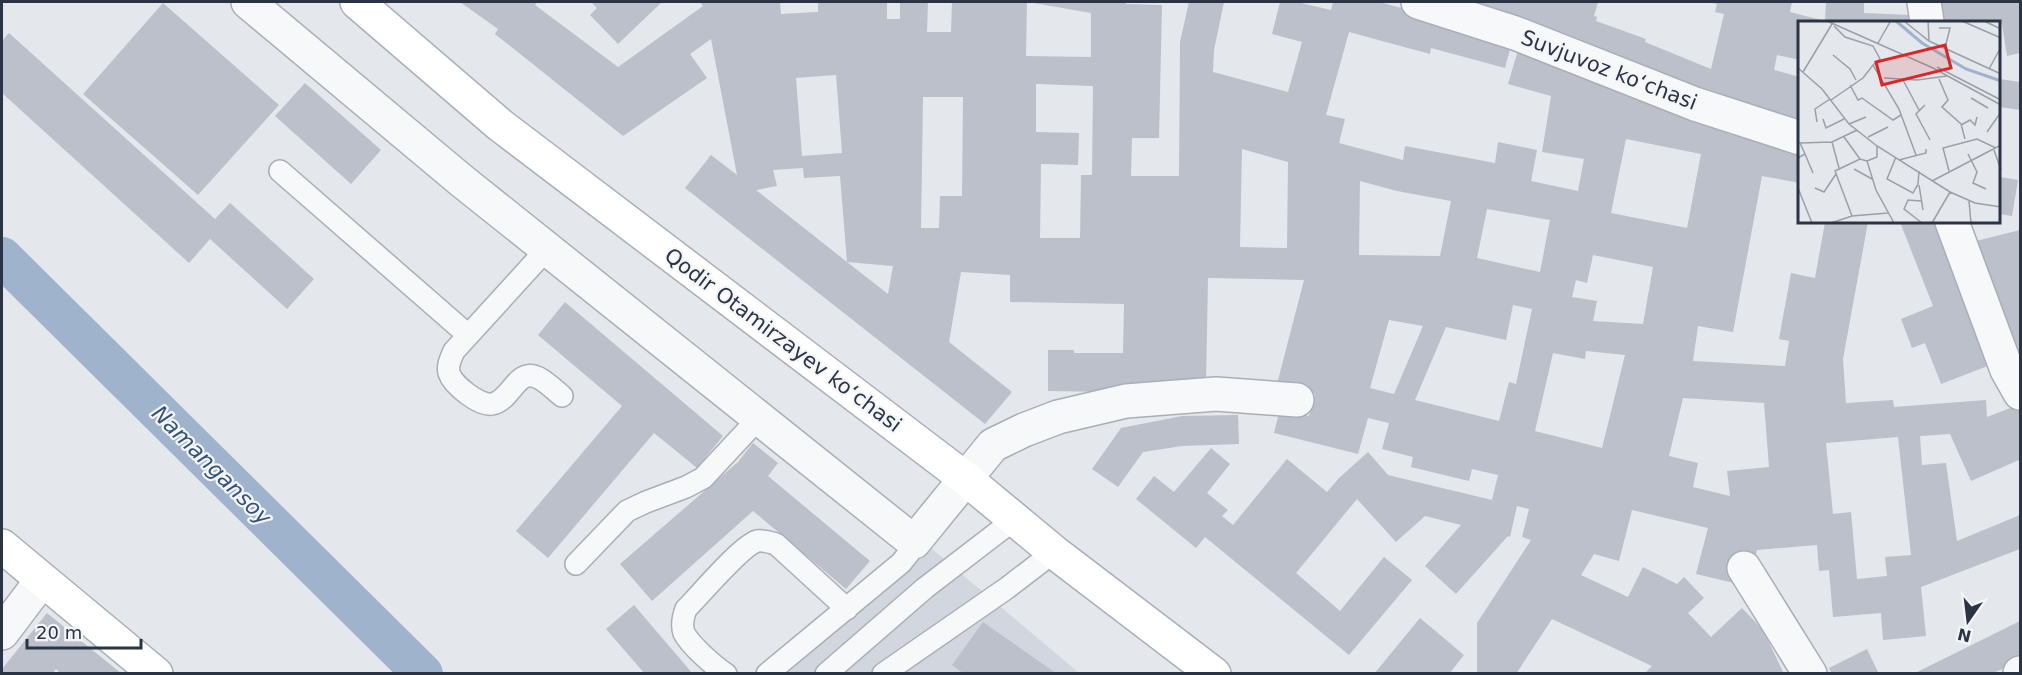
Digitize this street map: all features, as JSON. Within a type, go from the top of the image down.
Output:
[{"type":"main road","name":"Qodir Otamirzayev koʻchasi","points":[[357,2],[500,125],[966,479],[1054,552],[1214,674]]},
{"type":"main road","points":[[2,546],[156,674]]},
{"type":"street","points":[[248,2],[462,181],[914,542],[993,445],[1058,417],[1126,401],[1216,394],[1297,400]]},
{"type":"street","name":"Suvjuvoz koʻchasi","points":[[1418,2],[1515,33],[1695,104],[1798,137]]},
{"type":"street","points":[[1924,2],[1927,21]]},
{"type":"street","points":[[1953,224],[2007,370],[2020,393]]},
{"type":"street","points":[[1744,568],[1810,674]]},
{"type":"street","points":[[2,633],[42,580]]},
{"type":"lane","points":[[279,171],[468,335]]},
{"type":"lane","points":[[547,249],[454,351],[449,361],[449,372],[453,381],[478,401],[493,404],[503,399],[522,378],[527,376],[536,376],[562,396]]},
{"type":"lane","points":[[576,564],[627,511],[703,478],[759,418]]},
{"type":"lane","points":[[826,674],[925,588],[1015,519]]},
{"type":"lane","points":[[726,674],[691,643],[684,632],[682,621],[686,609],[743,550],[755,542],[765,540],[776,544],[847,609]]},
{"type":"lane","points":[[767,674],[901,563],[909,554],[914,542]]},
{"type":"lane","points":[[883,674],[1007,588],[1054,552]]},
{"type":"shaded area","points":[[932,549],[1079,673],[781,674]]},
{"type":"building","points":[[460,2],[537,2],[535,5],[618,67],[703,6],[700,2],[780,2],[781,14],[818,12],[818,2],[887,2],[887,19],[900,19],[900,2],[928,2],[927,32],[951,32],[952,2],[1027,2],[1026,56],[1091,57],[1091,13],[1028,2],[1126,2],[1126,4],[1162,5],[1159,138],[1132,138],[1131,176],[1179,176],[1180,42],[1189,2],[1224,2],[1214,50],[1213,72],[1288,92],[1302,42],[1272,34],[1280,2],[1297,2],[1331,10],[1333,2],[1379,2],[1513,38],[1505,68],[1431,48],[1430,54],[1349,32],[1326,115],[1345,119],[1339,143],[1403,160],[1405,146],[1495,163],[1498,142],[1537,150],[1531,181],[1578,191],[1584,159],[1542,152],[1551,96],[1508,84],[1519,47],[1733,135],[1798,147],[1798,183],[1762,176],[1733,332],[1698,326],[1693,361],[1785,366],[1789,341],[1779,339],[1791,273],[1815,278],[1825,224],[1868,224],[1843,359],[1846,403],[1893,400],[1894,407],[1986,400],[1987,417],[2018,405],[2020,408],[2020,464],[2019,460],[1971,481],[1950,434],[1920,436],[1922,465],[1946,463],[1957,541],[2020,515],[2020,549],[1921,587],[1926,636],[1883,640],[1881,613],[1833,617],[1829,570],[1819,571],[1817,545],[1757,550],[1755,558],[1741,555],[1734,583],[1696,574],[1708,528],[1632,510],[1619,561],[1594,554],[1581,575],[1628,597],[1643,567],[1677,584],[1684,577],[1704,598],[1688,613],[1711,637],[1742,608],[1763,630],[1784,674],[1644,674],[1652,666],[1552,619],[1516,674],[1477,674],[1477,623],[1531,540],[1522,537],[1529,509],[1517,506],[1510,537],[1508,536],[1456,594],[1425,566],[1461,525],[1425,516],[1396,542],[1357,499],[1296,573],[1340,611],[1384,557],[1412,580],[1349,655],[1205,537],[1196,548],[1136,499],[1154,476],[1174,492],[1211,448],[1230,464],[1207,493],[1228,510],[1222,516],[1233,525],[1287,459],[1327,492],[1368,452],[1388,475],[1492,500],[1498,475],[1472,469],[1469,481],[1411,467],[1413,457],[1382,449],[1389,423],[1368,418],[1358,454],[1274,433],[1280,409],[1309,416],[1315,394],[1277,384],[1304,280],[1208,278],[1206,382],[1171,393],[1048,391],[1048,350],[1074,350],[1074,353],[1123,353],[1124,304],[1010,302],[1010,275],[961,272],[949,342],[1012,392],[985,424],[685,188],[711,155],[737,175],[711,39],[690,54],[707,78],[623,136],[495,34],[498,29]],"holes":[[[836,75],[842,153],[802,156],[796,78]],[[1036,84],[1093,86],[1092,175],[1081,175],[1080,238],[1040,238],[1041,164],[1078,165],[1079,133],[1036,132]],[[923,97],[963,97],[962,196],[940,196],[939,228],[921,228]],[[1626,139],[1701,154],[1687,228],[1611,213]],[[1242,149],[1288,162],[1287,248],[1240,247]],[[803,168],[804,178],[840,176],[847,262],[756,190],[777,186],[773,170]],[[1360,181],[1397,191],[1451,201],[1440,256],[1359,255]],[[1487,209],[1550,220],[1540,272],[1477,258]],[[1593,255],[1653,267],[1643,324],[1593,321],[1597,301],[1572,297],[1576,280],[1587,283]],[[847,262],[893,266],[888,294]],[[1513,305],[1532,309],[1516,384],[1509,382],[1499,421],[1415,400],[1446,327],[1506,340]],[[1389,320],[1423,326],[1394,394],[1370,388]],[[1586,351],[1625,355],[1602,448],[1535,431],[1553,353],[1585,359]],[[1683,398],[1764,403],[1769,467],[1727,471],[1730,496],[1693,487],[1698,463],[1669,456]],[[1898,437],[1911,555],[1885,557],[1887,576],[1857,579],[1851,512],[1833,514],[1826,443]]]},
{"type":"building","points":[[591,2],[662,2],[618,44],[590,15],[597,8]]},
{"type":"building","points":[[1440,2],[1598,2],[1594,16],[1597,17],[1596,21],[1646,39],[1645,42],[1711,69],[1724,14],[1715,12],[1717,4],[1709,2],[1792,2],[1790,12],[1825,21],[1798,21],[1798,60],[1777,55],[1774,70],[1798,76],[1798,127]]},
{"type":"building","points":[[1826,2],[1864,2],[1864,13],[1910,15],[1910,21],[1825,21]]},
{"type":"building","points":[[1930,2],[2020,2],[2020,53],[2007,56],[2001,21],[1933,21]]},
{"type":"building","points":[[163,3],[279,105],[198,195],[83,94]]},
{"type":"building","points":[[9,33],[215,219],[230,203],[314,279],[287,309],[210,239],[189,263],[2,93],[2,41]]},
{"type":"building","points":[[2001,79],[2020,82],[2020,110],[2001,107]]},
{"type":"building","points":[[305,83],[381,150],[351,184],[275,116]]},
{"type":"building","points":[[2001,177],[2018,180],[2012,216],[2001,214]]},
{"type":"building","points":[[1901,224],[1939,224],[1993,364],[1941,384],[1925,343],[1912,348],[1901,319],[1933,306]]},
{"type":"building","points":[[2020,230],[2020,363],[1976,241]]},
{"type":"building","points":[[565,302],[723,436],[697,468],[654,433],[548,558],[516,531],[622,406],[538,335]]},
{"type":"building","points":[[1238,415],[1239,444],[1182,446],[1143,452],[1118,487],[1092,469],[1121,428],[1182,416]]},
{"type":"building","points":[[753,443],[778,463],[768,476],[870,561],[846,589],[753,511],[652,601],[620,564],[738,462]]},
{"type":"building","points":[[634,605],[693,674],[645,674],[606,629]]},
{"type":"building","points":[[47,613],[122,674],[61,674],[56,669],[52,674],[2,674],[2,669]]},
{"type":"building","points":[[1420,618],[1464,655],[1449,674],[1374,674]]},
{"type":"building","points":[[2020,621],[2020,661],[1991,674],[1913,674]]},
{"type":"building","points":[[983,622],[1057,674],[964,674],[952,665]]},
{"type":"building","points":[[1867,649],[1879,674],[1832,674],[1829,668]]},
{"type":"waterway","name":"Namangansoy","points":[[2,257],[423,674]]}]
